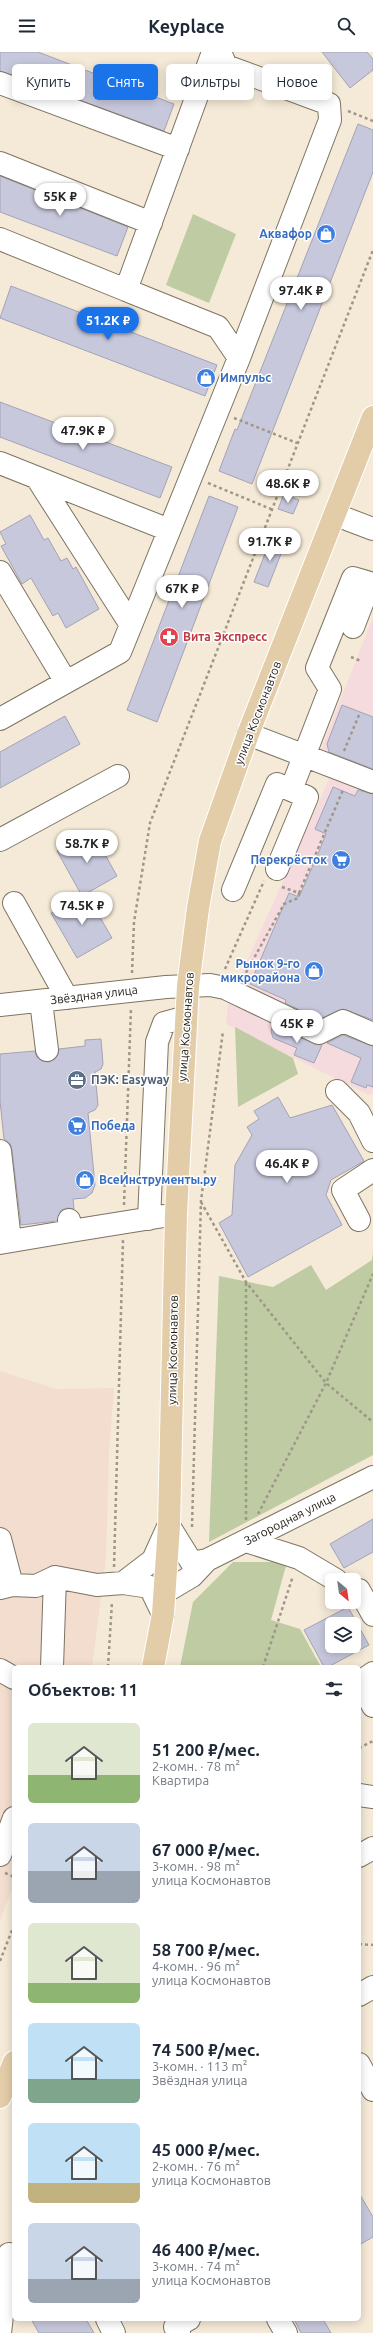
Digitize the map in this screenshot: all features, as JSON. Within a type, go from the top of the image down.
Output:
[{"type":"main road","name":"улица Космонавтов","points":[[154,1665],[163,1614],[169,1526],[176,1214],[188,986],[198,908],[210,841],[248,734],[373,417]]},
{"type":"main road","points":[[0,2097],[12,2067]]},
{"type":"street","points":[[126,290],[213,52]]},
{"type":"street","points":[[0,719],[120,652],[239,358],[330,120],[329,104],[226,66],[220,52]]},
{"type":"street","points":[[0,83],[178,149]]},
{"type":"street","points":[[0,163],[150,223]]},
{"type":"street","points":[[0,239],[218,327],[239,358]]},
{"type":"street","points":[[0,463],[169,530]]},
{"type":"street","points":[[37,478],[131,625]]},
{"type":"street","points":[[336,514],[373,529]]},
{"type":"street","points":[[0,572],[66,682]]},
{"type":"street","points":[[291,790],[306,755],[330,689],[317,668],[353,578],[370,583],[353,627]]},
{"type":"street","points":[[248,734],[373,782]]},
{"type":"street","points":[[0,840],[118,776]]},
{"type":"street","points":[[233,890],[277,784],[308,797],[278,869]]},
{"type":"street","points":[[14,903],[68,998]]},
{"type":"street","name":"Звёздная улица","points":[[0,1005],[210,985],[225,988],[234,994],[319,1033],[343,1021],[373,1034]]},
{"type":"street","points":[[41,1001],[47,1050]]},
{"type":"street","points":[[149,1219],[157,1042],[164,1023],[186,1017]]},
{"type":"street","points":[[337,1091],[359,1113],[373,1141]]},
{"type":"street","points":[[0,1151],[5,1242],[70,1226],[149,1219],[176,1214]]},
{"type":"street","points":[[359,1220],[343,1190],[373,1170]]},
{"type":"street","name":"Загородная улица","points":[[165,1592],[192,1576],[207,1560],[373,1477]]},
{"type":"street","points":[[169,1526],[192,1563],[207,1560]]},
{"type":"street","points":[[123,1583],[153,1560],[169,1526]]},
{"type":"street","points":[[0,1538],[6,1587],[36,1586],[55,1577],[97,1585],[123,1583],[150,1587],[163,1614]]},
{"type":"street","points":[[246,1540],[299,1558],[325,1573]]},
{"type":"street","points":[[52,1665],[55,1577]]},
{"type":"street","points":[[362,1586],[373,1615]]},
{"type":"street","points":[[0,1670],[12,1677]]},
{"type":"street","points":[[361,1681],[373,1673]]},
{"type":"street","points":[[361,1684],[373,1706]]},
{"type":"street","points":[[361,1795],[373,1797]]},
{"type":"street","points":[[0,1855],[12,1823]]},
{"type":"street","points":[[361,1855],[373,1848]]},
{"type":"street","points":[[361,1994],[373,1987]]},
{"type":"street","points":[[361,2068],[373,2090]]},
{"type":"street","points":[[0,2333],[8,2252]]},
{"type":"street","points":[[108,2321],[114,2333]]},
{"type":"street","points":[[179,2333],[175,2327],[186,2321]]},
{"type":"street","points":[[279,2321],[286,2333]]},
{"type":"path","points":[[329,104],[373,121]]},
{"type":"path","points":[[217,411],[297,443]]},
{"type":"path","points":[[191,476],[271,509]]},
{"type":"path","points":[[351,657],[361,661]]},
{"type":"path","points":[[343,753],[359,715]]},
{"type":"path","points":[[234,994],[284,904],[298,898],[299,893]]},
{"type":"path","points":[[192,1531],[201,1201],[223,1031]]},
{"type":"path","points":[[201,1201],[246,1282],[326,1383],[373,1422]]},
{"type":"path","points":[[257,1515],[326,1383],[373,1274]]},
{"type":"path","points":[[246,1282],[246,1540]]},
{"type":"path","points":[[264,1665],[299,1558]]},
{"type":"path","points":[[361,1747],[373,1741]]},
{"type":"path","points":[[0,1872],[12,1876]]},
{"type":"path","points":[[0,1961],[12,1930]]},
{"type":"path","points":[[361,1944],[373,1945]]},
{"type":"shaded area","points":[[373,617],[373,1093],[369,1095],[226,1024],[228,1003],[331,775],[313,769]]},
{"type":"shaded area","points":[[0,1371],[56,1389],[114,1388],[109,1451],[106,1558],[92,1665],[12,1665],[12,1889],[0,1920]]},
{"type":"green space","points":[[193,214],[236,234],[209,303],[166,285]]},
{"type":"green space","points":[[235,1027],[293,1058],[298,1074],[238,1107]]},
{"type":"green space","points":[[373,1252],[373,1455],[209,1542],[219,1276],[273,1287],[311,1265],[326,1290],[372,1260]]},
{"type":"green space","points":[[233,1562],[287,1562],[271,1620],[300,1629],[320,1665],[180,1665],[193,1602]]},
{"type":"building","points":[[0,52],[38,52],[69,64],[12,64],[12,75],[0,71]]},
{"type":"building","points":[[322,52],[367,52],[373,59],[373,70],[350,88]]},
{"type":"building","points":[[85,70],[93,73],[93,100],[158,100],[158,98],[174,104],[164,131],[79,100],[85,100]]},
{"type":"building","points":[[358,124],[373,130],[373,172],[252,484],[219,471],[235,429],[237,430]]},
{"type":"building","points":[[0,176],[128,227],[117,256],[0,212]]},
{"type":"building","points":[[11,286],[217,365],[205,396],[0,318]]},
{"type":"building","points":[[0,402],[172,467],[160,498],[0,437]]},
{"type":"building","points":[[284,494],[299,500],[293,514],[278,509]]},
{"type":"building","points":[[209,496],[238,507],[157,722],[127,710]]},
{"type":"building","points":[[30,515],[44,540],[48,538],[61,561],[67,558],[73,569],[76,567],[99,609],[66,628],[58,613],[53,616],[31,578],[22,584],[1,546],[6,544],[0,532]]},
{"type":"building","points":[[272,536],[286,541],[268,587],[254,582]]},
{"type":"building","points":[[342,705],[373,717],[373,769],[329,752],[327,744]]},
{"type":"building","points":[[65,716],[80,744],[0,788],[0,752]]},
{"type":"building","points":[[333,787],[355,796],[358,790],[373,794],[373,1020],[343,1009],[319,1019],[285,1003],[286,1000],[250,984],[289,893],[299,897],[318,854],[326,834],[315,829]]},
{"type":"building","points":[[92,831],[117,876],[82,896],[57,851]]},
{"type":"building","points":[[86,893],[112,938],[77,958],[51,913]]},
{"type":"building","points":[[273,1025],[314,1044],[322,1045],[314,1063],[294,1055],[297,1048],[273,1038],[271,1031]]},
{"type":"building","points":[[343,1035],[373,1046],[373,1087],[367,1085],[366,1088],[351,1082],[361,1058],[327,1043]]},
{"type":"building","points":[[101,1039],[103,1064],[101,1069],[95,1072],[98,1105],[95,1110],[88,1113],[95,1185],[92,1193],[85,1198],[73,1199],[74,1209],[67,1208],[61,1210],[57,1221],[21,1225],[12,1150],[10,1143],[4,1139],[0,1101],[0,1054],[35,1051],[37,1057],[42,1061],[49,1062],[58,1055],[59,1049],[85,1046],[85,1040]]},
{"type":"building","points":[[278,1097],[290,1118],[332,1105],[364,1161],[331,1180],[326,1195],[342,1225],[248,1277],[219,1223],[232,1215],[235,1165],[252,1135],[247,1127],[259,1119],[254,1111]]},
{"type":"building","points":[[373,1519],[373,1552],[344,1568],[330,1544]]},
{"type":"building","points":[[344,1609],[349,1609],[354,1617],[329,1617]]},
{"type":"building","points":[[325,1619],[325,1653],[354,1653],[332,1665],[323,1665],[304,1630]]},
{"type":"building","points":[[361,1631],[369,1645],[361,1649]]},
{"type":"building","points":[[361,2196],[373,2217],[373,2237],[361,2244]]},
{"type":"building","points":[[32,2321],[87,2321],[94,2333],[39,2333]]},
{"type":"building","points":[[295,2321],[324,2321],[331,2333],[301,2333]]},
{"type":"place","name":"Аквафор","points":[[326,234]]},
{"type":"place","name":"Импульс","points":[[206,378]]},
{"type":"place","name":"Вита Экспресс","points":[[169,637]]},
{"type":"place","name":"Перекрёсток","points":[[341,860]]},
{"type":"place","name":"Рынок 9-го микрорайона","points":[[314,971]]},
{"type":"place","name":"ПЭК: Easyway","points":[[77,1080]]},
{"type":"place","name":"Победа","points":[[77,1126]]},
{"type":"place","name":"ВсеИнструменты.ру","points":[[85,1180]]}]
